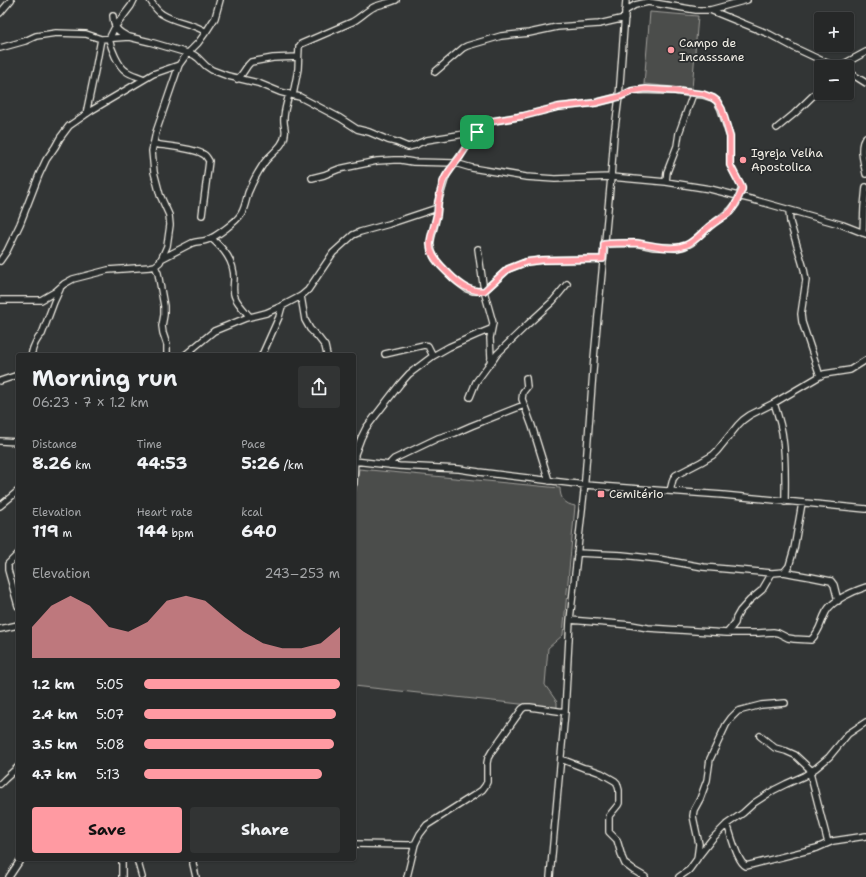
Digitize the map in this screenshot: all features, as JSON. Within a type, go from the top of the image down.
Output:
[{"type":"street","points":[[0,13],[12,0]]},
{"type":"street","points":[[134,0],[115,27],[109,39],[116,58],[123,69],[144,79]]},
{"type":"street","points":[[150,0],[161,14],[177,21],[196,26],[206,32]]},
{"type":"street","points":[[161,260],[166,246],[170,220],[160,195],[154,172],[152,157],[153,144],[178,65],[206,32],[215,18],[220,0]]},
{"type":"street","points":[[0,300],[41,300],[48,297],[64,284],[73,279],[108,270],[155,266],[161,260],[192,243],[207,240],[225,229],[241,214],[249,190],[263,164],[282,142],[286,133],[284,116],[298,69],[299,47],[303,43],[360,18],[372,8],[396,0]]},
{"type":"street","points":[[550,877],[565,712],[570,620],[585,485],[594,358],[614,136],[619,97],[625,0]]},
{"type":"street","points":[[625,11],[646,1],[696,10],[710,10],[747,0]]},
{"type":"street","points":[[710,10],[769,34],[820,60]]},
{"type":"street","points":[[113,16],[115,27],[121,33],[129,37],[194,55],[212,70],[237,79],[258,83],[300,97],[340,118],[357,129],[408,147],[427,140],[477,132]]},
{"type":"street","points":[[435,72],[463,48],[501,36],[528,33],[556,27],[599,24],[625,18]]},
{"type":"street","points":[[0,48],[25,42],[36,36],[56,33],[86,34],[101,39],[129,37]]},
{"type":"street","points":[[86,114],[101,39]]},
{"type":"street","points":[[851,60],[866,52]]},
{"type":"street","points":[[237,79],[243,74],[245,68],[251,62],[273,58],[298,57]]},
{"type":"street","points":[[0,262],[20,224],[46,160],[69,126],[144,79],[160,71],[178,65]]},
{"type":"street","points":[[854,75],[866,83]]},
{"type":"street","points":[[603,259],[542,260],[526,262],[508,269],[484,291],[473,291],[467,289],[441,266],[432,252],[430,243],[437,215],[438,202],[450,168],[483,124],[487,122],[523,116],[558,107],[595,103],[619,97],[638,90],[675,91],[703,94],[717,101],[722,109],[730,137],[730,165],[742,186],[742,190],[736,204],[730,211],[691,243],[684,246],[668,248],[636,243],[604,244]]},
{"type":"street","points":[[666,182],[667,172],[677,146],[679,134],[693,94]]},
{"type":"street","points":[[777,128],[799,110],[814,95]]},
{"type":"street","points":[[866,137],[862,144],[866,174]]},
{"type":"street","points":[[153,144],[191,150],[205,155],[209,161],[202,215]]},
{"type":"street","points":[[312,178],[339,169],[377,161],[402,160],[413,162],[455,163],[472,168],[526,177],[555,179],[611,178],[666,182],[710,189],[843,225],[864,234],[866,187]]},
{"type":"street","points":[[187,353],[214,331],[250,317],[266,313],[302,296],[315,281],[333,253],[354,235],[437,208]]},
{"type":"street","points":[[789,211],[790,222],[806,280],[801,314],[802,322],[820,376]]},
{"type":"street","points":[[211,238],[222,248],[232,263],[234,268],[235,298],[250,317]]},
{"type":"street","points":[[478,249],[484,291],[493,323],[490,338],[490,363]]},
{"type":"street","points":[[155,266],[158,273],[164,306],[162,326],[164,340],[167,345],[167,353]]},
{"type":"street","points":[[470,397],[476,382],[497,354],[553,301],[567,284]]},
{"type":"street","points":[[31,353],[32,348],[39,336],[42,334],[60,288]]},
{"type":"street","points":[[302,296],[305,320],[310,329],[325,346],[327,353]]},
{"type":"street","points":[[263,353],[279,317],[282,306]]},
{"type":"street","points":[[356,451],[366,428],[409,374],[432,356],[476,335],[491,330]]},
{"type":"street","points":[[385,354],[424,345],[428,346],[432,356]]},
{"type":"street","points":[[670,491],[672,479],[676,475],[713,455],[738,425],[750,415],[824,374],[850,370],[866,360]]},
{"type":"street","points":[[0,381],[16,376]]},
{"type":"street","points":[[526,378],[527,387],[522,396],[524,405],[549,481]]},
{"type":"street","points":[[774,403],[780,421],[783,439],[786,476],[785,502]]},
{"type":"street","points":[[389,465],[394,460],[438,438],[455,433],[524,405]]},
{"type":"street","points":[[0,441],[16,442]]},
{"type":"street","points":[[356,461],[420,468],[459,469],[585,485],[670,491],[866,509]]},
{"type":"street","points":[[0,506],[16,493]]},
{"type":"street","points":[[784,572],[789,566],[794,549],[802,503]]},
{"type":"street","points":[[577,553],[622,555],[659,559],[703,567],[772,573],[784,572],[831,581],[834,585],[838,601]]},
{"type":"street","points":[[16,556],[8,564],[8,570],[16,599]]},
{"type":"street","points":[[727,633],[735,623],[736,618],[743,607],[762,590],[772,573]]},
{"type":"street","points":[[570,620],[631,624],[648,628],[727,633],[773,632],[788,638],[812,640],[820,629],[826,612],[830,607],[838,601],[866,587]]},
{"type":"street","points":[[0,629],[16,625]]},
{"type":"street","points":[[697,859],[699,840],[693,816],[694,810],[707,780],[710,759],[726,725],[738,711],[761,705],[785,703]]},
{"type":"street","points":[[407,877],[414,844],[420,834],[427,825],[482,790],[487,782],[488,758],[522,709],[525,707],[530,707],[565,712]]},
{"type":"street","points":[[679,877],[689,870],[709,843],[728,824],[762,797],[811,772],[829,757],[848,734],[866,722]]},
{"type":"street","points":[[760,736],[776,748],[786,750],[795,755],[811,772],[828,844]]},
{"type":"street","points":[[561,759],[584,768],[601,772],[617,783],[619,790],[619,803],[609,816],[609,832],[617,840],[625,864],[645,877]]},
{"type":"street","points":[[0,784],[16,769]]},
{"type":"street","points":[[728,824],[735,850],[743,865],[746,866],[817,848],[833,841],[866,836]]},
{"type":"street","points":[[699,840],[706,844],[709,843]]},
{"type":"street","points":[[356,844],[414,844]]},
{"type":"street","points":[[9,877],[20,861]]},
{"type":"street","points":[[120,875],[122,861]]},
{"type":"street","points":[[138,861],[142,877]]},
{"type":"street","points":[[193,861],[196,877]]},
{"type":"shaded area","name":"Campo de Incasssane","points":[[650,12],[698,16],[692,89],[644,84]]},
{"type":"shaded area","points":[[359,469],[560,488],[562,498],[568,504],[575,506],[563,635],[548,648],[545,685],[557,702],[557,708],[356,686],[356,489]]},
{"type":"place","name":"Campo de Incasssane","points":[[671,50]]},
{"type":"place","name":"Igreja Velha Apostolica","points":[[743,160]]},
{"type":"place","name":"Cemitério","points":[[601,494]]},
{"type":"route","points":[[646,89],[703,94],[717,101],[722,109],[730,137],[730,165],[742,186],[742,190],[736,204],[730,211],[691,243],[684,246],[668,248],[636,243],[604,244],[603,259],[542,260],[526,262],[508,269],[484,291],[473,291],[461,285],[441,266],[432,252],[430,243],[443,183],[450,168],[459,158],[477,132],[483,124],[487,122],[523,116],[558,107],[595,103],[619,97],[632,91],[646,89]]}]
